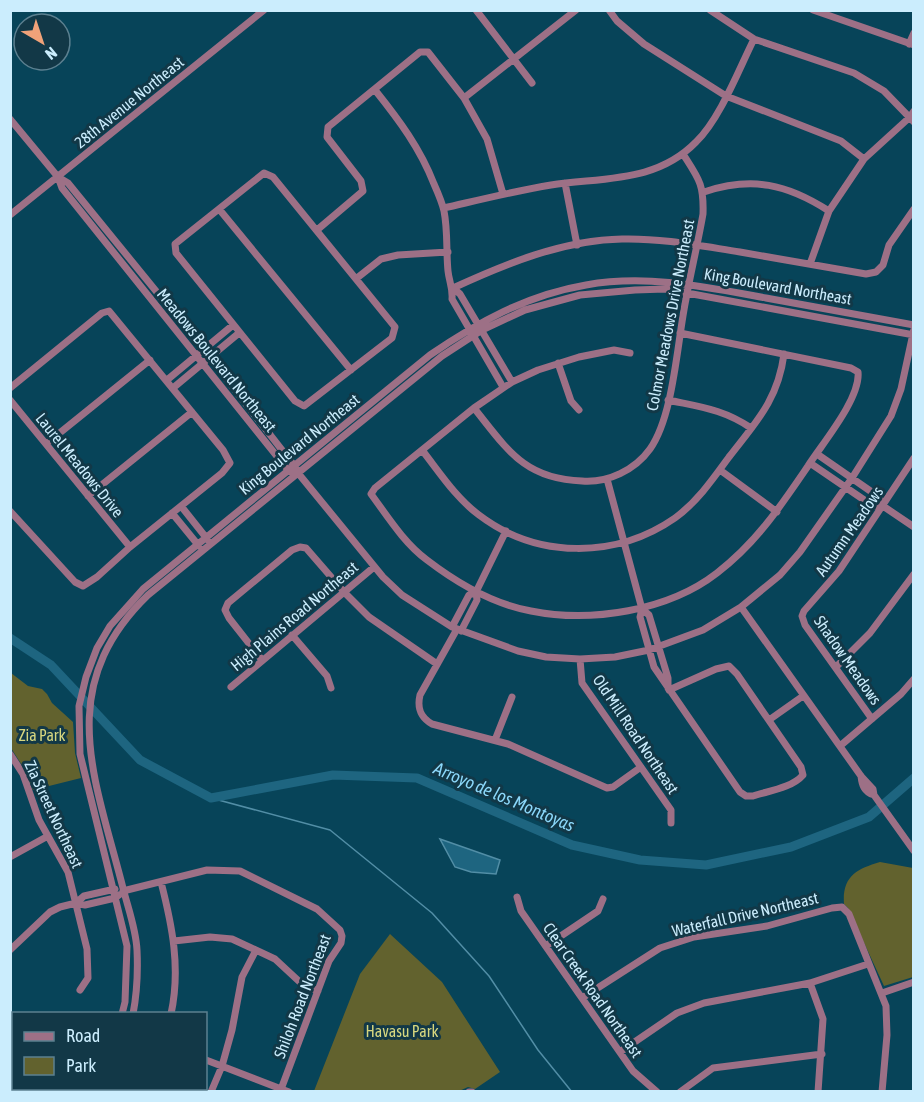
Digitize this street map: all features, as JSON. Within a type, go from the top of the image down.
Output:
[{"type":"street","name":"28th Avenue Northeast","points":[[10,215],[264,10]]},
{"type":"street","points":[[476,10],[532,83]]},
{"type":"street","points":[[464,98],[576,10]]},
{"type":"street","points":[[609,10],[617,21],[644,44],[726,96],[841,141],[864,159]]},
{"type":"street","points":[[710,10],[754,39],[854,73],[884,91],[912,117],[864,159],[829,211],[810,264]]},
{"type":"street","points":[[813,10],[911,44],[914,33]]},
{"type":"street","points":[[444,208],[565,183],[638,175],[665,165],[683,154],[698,140],[726,96],[754,39]]},
{"type":"street","points":[[316,230],[363,191],[361,181],[327,137],[328,127],[420,52],[428,52],[464,98],[487,139],[503,194]]},
{"type":"street","points":[[375,90],[405,128],[421,153],[444,208],[448,273],[453,288],[452,299],[503,387]]},
{"type":"street","name":"Meadows Boulevard Northeast","points":[[10,119],[58,177],[68,183],[204,350],[295,465],[298,473]]},
{"type":"street","points":[[683,154],[698,177],[704,192],[725,185],[757,184],[780,187],[806,196],[829,211]]},
{"type":"street","points":[[264,174],[273,177],[396,327],[392,338],[304,406],[295,401],[176,253],[175,244],[219,209],[264,174]]},
{"type":"street","name":"Meadows Boulevard Northeast","points":[[58,177],[62,188],[288,470]]},
{"type":"street","points":[[565,183],[577,245]]},
{"type":"street","name":"Colmor Meadows Drive Northeast","points":[[474,408],[506,448],[529,468],[569,481],[589,482],[607,479],[633,466],[648,452],[659,432],[668,400],[703,214],[704,192]]},
{"type":"street","points":[[219,209],[351,370]]},
{"type":"street","points":[[453,288],[503,265],[577,245],[620,239],[668,240],[866,274],[876,272],[883,265],[889,245],[914,209]]},
{"type":"street","points":[[357,278],[381,259],[398,255],[448,252]]},
{"type":"street","name":"King Boulevard Northeast","points":[[208,541],[288,470],[430,355],[532,299],[585,285],[635,280],[690,284],[913,331]]},
{"type":"street","points":[[453,288],[460,294],[512,382]]},
{"type":"street","name":"King Boulevard Northeast","points":[[480,326],[525,310],[580,295],[607,291],[664,290],[913,331]]},
{"type":"street","points":[[10,388],[102,313],[109,311],[223,450],[230,463],[222,472],[129,547],[97,577],[83,585],[75,582],[10,511]]},
{"type":"street","points":[[167,380],[233,325]]},
{"type":"street","points":[[288,470],[298,473],[374,567],[402,595],[457,629],[518,651],[546,657],[580,659],[615,657],[649,650],[703,630],[741,607],[780,575],[800,552],[852,478],[891,416],[901,389],[913,331]]},
{"type":"street","name":"King Boulevard Northeast","points":[[122,1012],[127,946],[80,754],[78,731],[84,684],[97,648],[110,626],[143,589],[298,473],[471,332]]},
{"type":"street","points":[[173,388],[239,333]]},
{"type":"street","points":[[630,353],[614,350],[558,363],[512,382],[474,408],[375,488],[371,494],[406,540],[425,559],[476,592],[529,611],[558,615],[612,613],[642,609],[688,591],[715,574],[759,536],[838,424],[859,380],[858,372],[851,368],[680,333]]},
{"type":"street","points":[[422,450],[460,499],[479,515],[506,531],[560,549],[602,548],[639,538],[674,518],[708,487],[770,402],[778,386],[784,354]]},
{"type":"street","points":[[46,444],[150,360]]},
{"type":"street","points":[[558,363],[571,401],[579,410]]},
{"type":"street","name":"Laurel Meadows Drive","points":[[10,400],[129,547]]},
{"type":"street","points":[[668,400],[718,410],[733,416],[751,428]]},
{"type":"street","points":[[88,496],[192,412]]},
{"type":"street","points":[[817,454],[879,497],[884,506],[914,527]]},
{"type":"street","name":"Autumn Meadows","points":[[802,616],[839,571],[914,458]]},
{"type":"street","points":[[810,462],[873,506],[884,506]]},
{"type":"street","points":[[720,471],[777,512]]},
{"type":"street","points":[[607,479],[642,609],[640,617],[649,650],[654,667],[669,690],[743,795],[753,796],[793,783],[803,775],[801,767],[737,674],[729,666],[716,669],[669,690]]},
{"type":"street","points":[[181,506],[208,541]]},
{"type":"street","points":[[172,513],[200,547]]},
{"type":"street","points":[[506,531],[476,592],[469,595],[457,629],[420,695],[418,704],[420,713],[432,724],[508,744],[607,788],[614,787],[641,767]]},
{"type":"street","name":"King Boulevard Northeast","points":[[133,1012],[137,981],[137,948],[90,762],[88,733],[90,710],[98,671],[110,643],[134,608],[200,547]]},
{"type":"street","points":[[262,660],[225,610],[228,603],[292,550],[300,547],[306,548],[369,617],[437,664]]},
{"type":"street","name":"High Plains Road Northeast","points":[[231,687],[374,567]]},
{"type":"street","points":[[836,667],[870,633],[914,574]]},
{"type":"street","points":[[741,607],[861,776],[862,785],[867,793],[875,796],[914,851]]},
{"type":"street","points":[[642,609],[649,615],[657,648],[668,678],[669,690]]},
{"type":"street","name":"Shadow Meadows","points":[[802,616],[805,625],[872,719]]},
{"type":"street","points":[[292,635],[327,676],[331,688]]},
{"type":"street","name":"Old Mill Road Northeast","points":[[580,659],[582,683],[671,810],[671,823]]},
{"type":"street","points":[[840,746],[901,694],[914,679]]},
{"type":"street","points":[[769,720],[803,696]]},
{"type":"street","points":[[495,740],[512,697]]},
{"type":"street","name":"Zia Street Northeast","points":[[10,754],[23,774],[39,819],[68,872],[87,949],[88,978],[80,990]]},
{"type":"street","points":[[10,857],[48,836]]},
{"type":"street","name":"Shiloh Road Northeast","points":[[123,891],[207,870],[240,871],[317,909],[340,930],[342,936],[340,943],[329,961],[281,1090]]},
{"type":"street","points":[[161,882],[174,941],[176,972],[171,1012]]},
{"type":"street","points":[[76,903],[84,896],[113,889],[123,891]]},
{"type":"street","points":[[10,950],[50,912],[76,903],[86,905],[115,898],[123,891]]},
{"type":"street","name":"Clear Creek Road Northeast","points":[[517,897],[521,911],[633,1071],[657,1092]]},
{"type":"street","points":[[546,946],[598,910],[603,899]]},
{"type":"street","name":"Waterfall Drive Northeast","points":[[582,998],[660,948],[694,937],[767,926],[842,907],[849,914],[886,1006],[887,1035],[882,1092]]},
{"type":"street","points":[[174,941],[220,936],[243,943],[275,959],[303,985],[318,991]]},
{"type":"street","points":[[211,1092],[222,1066],[232,1029],[242,977],[256,950]]},
{"type":"street","points":[[620,1052],[677,1013],[704,1002],[810,983],[868,964]]},
{"type":"street","points":[[882,993],[914,982]]},
{"type":"street","points":[[810,983],[824,1019],[818,1092]]},
{"type":"street","points":[[680,1092],[713,1068],[822,1054]]},
{"type":"street","points":[[207,1060],[289,1092]]},
{"type":"green space","name":"Zia Park","points":[[11,673],[28,686],[42,689],[52,703],[73,722],[75,753],[81,778],[33,790],[25,770],[11,748]]},
{"type":"green space","points":[[880,862],[913,868],[913,977],[884,986],[848,908],[844,904],[845,887],[852,876]]},
{"type":"green space","name":"Havasu Park","points":[[390,934],[442,982],[500,1072],[475,1089],[468,1087],[457,1092],[314,1091],[360,974]]},
{"type":"water","points":[[440,839],[500,860],[496,874],[471,872],[455,867]]},
{"type":"waterway","name":"Arroyo de los Montoyas","points":[[10,638],[51,665],[140,760],[211,798],[333,775],[417,778],[572,845],[640,860],[706,865],[791,847],[869,817],[914,778]]},
{"type":"waterway","points":[[211,798],[330,830],[432,913],[489,976],[538,1050],[572,1092]]}]
